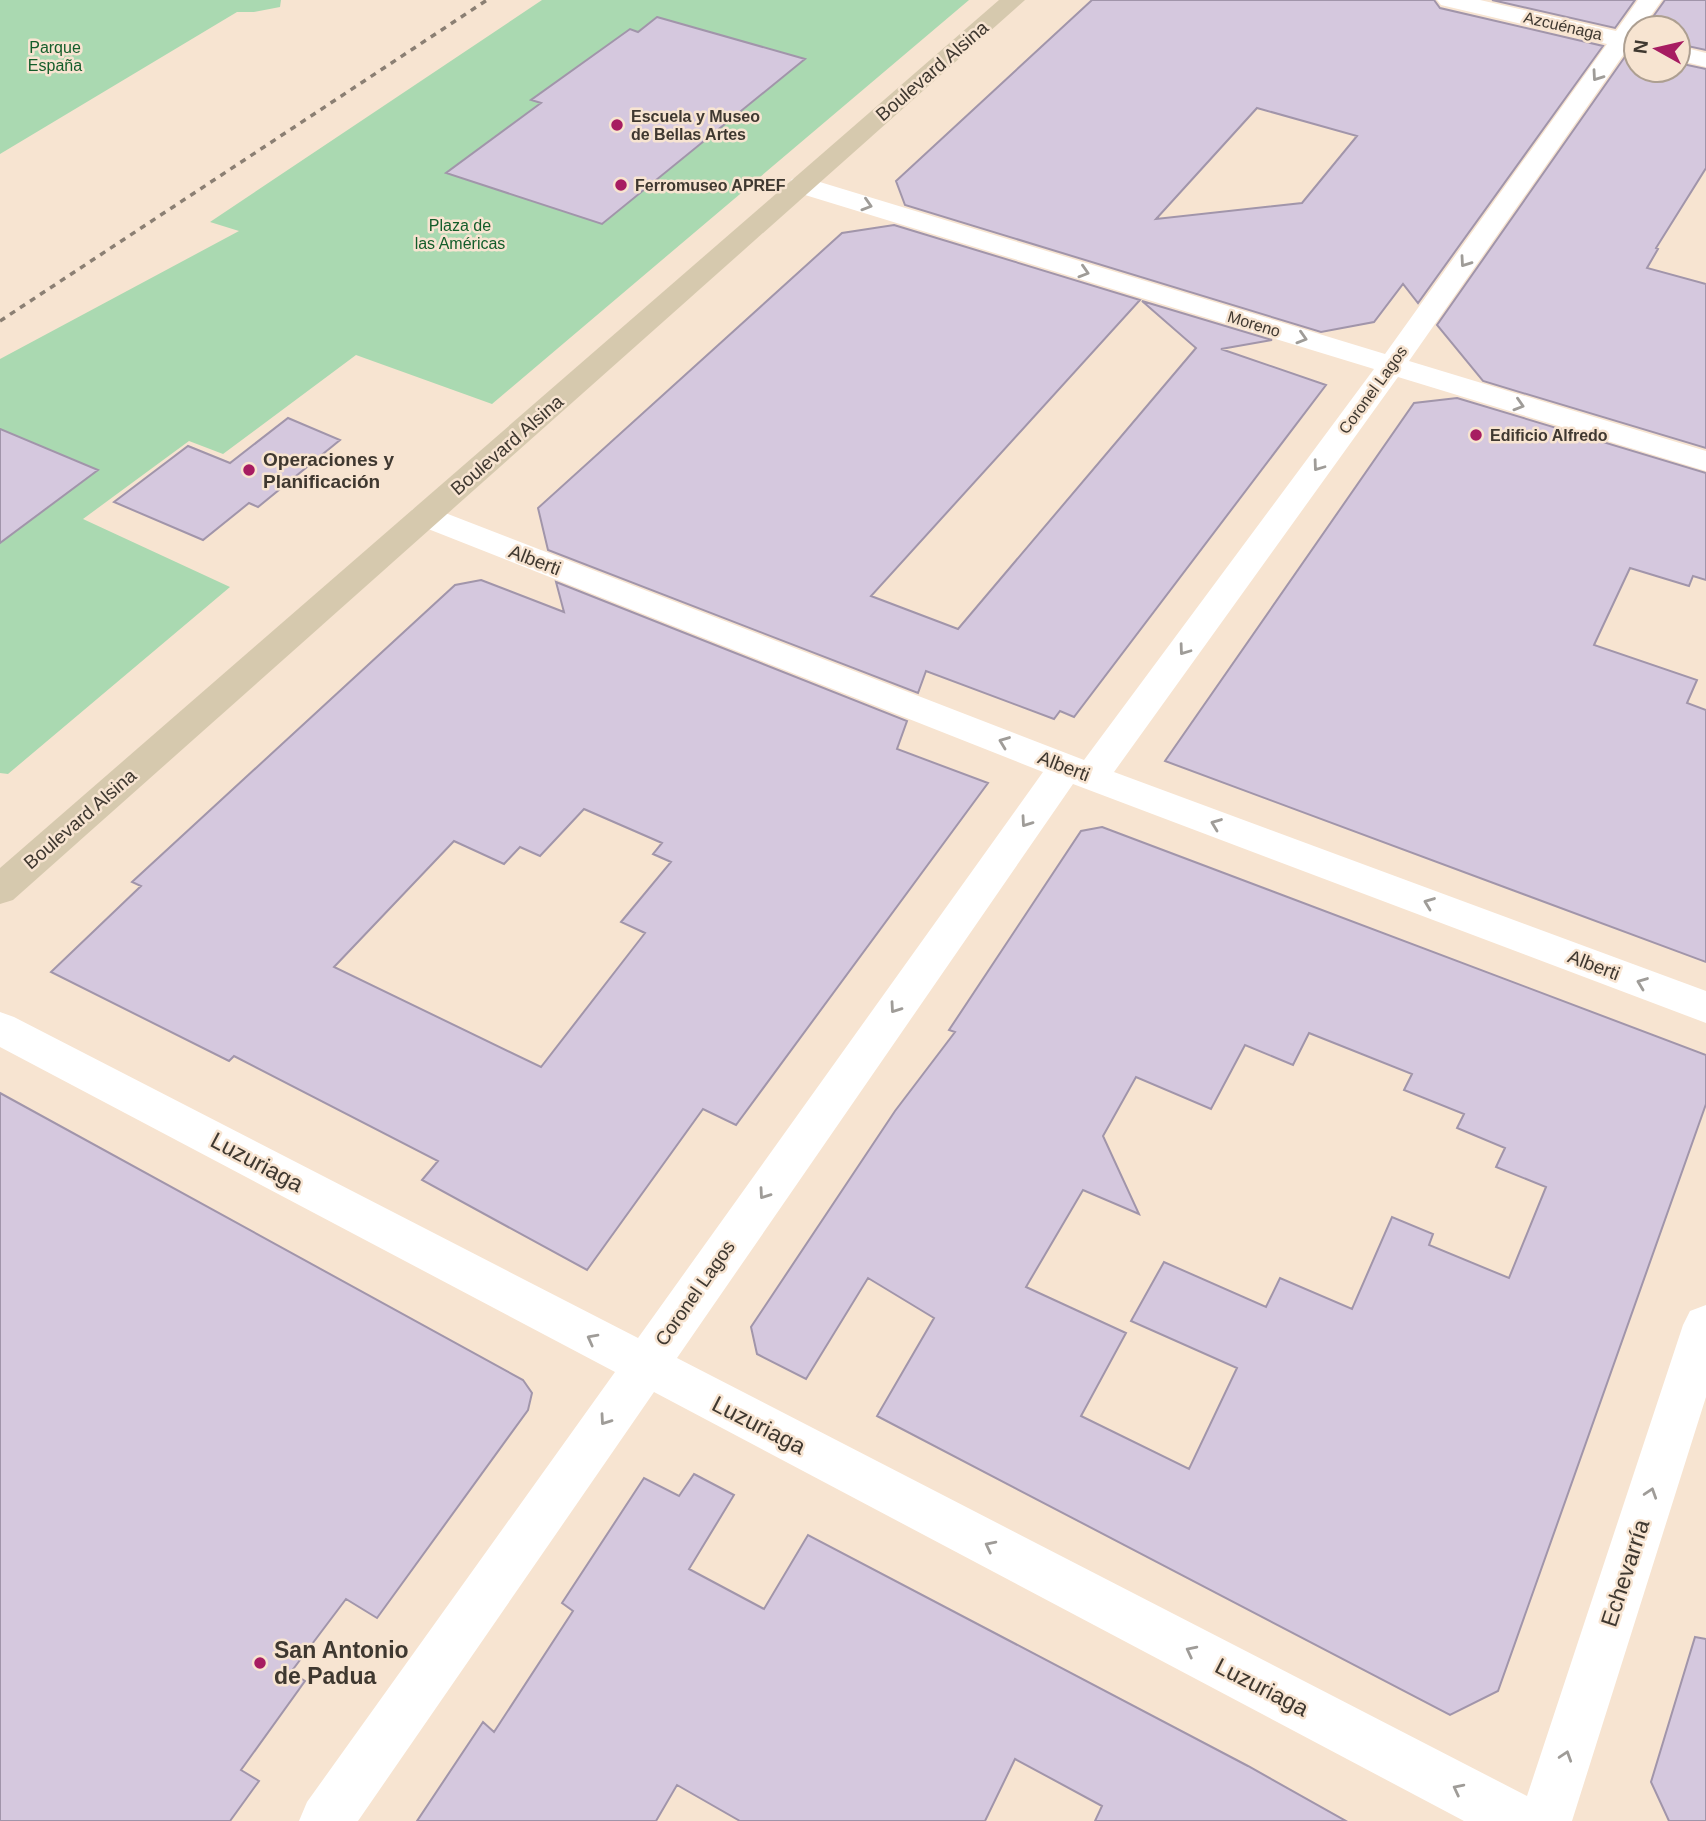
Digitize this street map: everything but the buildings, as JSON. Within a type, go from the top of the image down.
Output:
[{"type":"main road","name":"Boulevard Alsina","points":[[0,890],[1013,0]]},
{"type":"street","name":"Azcuénaga","points":[[1449,0],[1622,40]]},
{"type":"street","name":"Coronel Lagos","points":[[326,1821],[643,1365],[1079,772],[1391,366],[1622,52]]},
{"type":"street","name":"Moreno","points":[[801,185],[1706,461]]},
{"type":"street","name":"Alberti","points":[[424,516],[1079,772],[1706,1007]]},
{"type":"street","name":"Luzuriaga","points":[[0,1028],[1519,1821]]},
{"type":"street","name":"Echevarría","points":[[1545,1821],[1706,1325]]},
{"type":"green space","name":"Parque España","points":[[0,0],[281,0],[280,7],[237,12],[0,154]]},
{"type":"green space","name":"Plaza de las Américas","points":[[542,0],[969,0],[492,404],[356,355],[223,454],[189,441],[83,519],[230,587],[8,774],[0,773],[0,359],[239,231],[210,222]]},
{"type":"railway","points":[[0,321],[487,0]]},
{"type":"place","name":"Escuela y Museo de Bellas Artes","points":[[617,125]]},
{"type":"place","name":"Ferromuseo APREF","points":[[621,185]]},
{"type":"place","name":"Edificio Alfredo","points":[[1476,435]]},
{"type":"place","name":"Operaciones y Planificación","points":[[249,470]]},
{"type":"place","name":"San Antonio de Padua","points":[[260,1663]]}]
